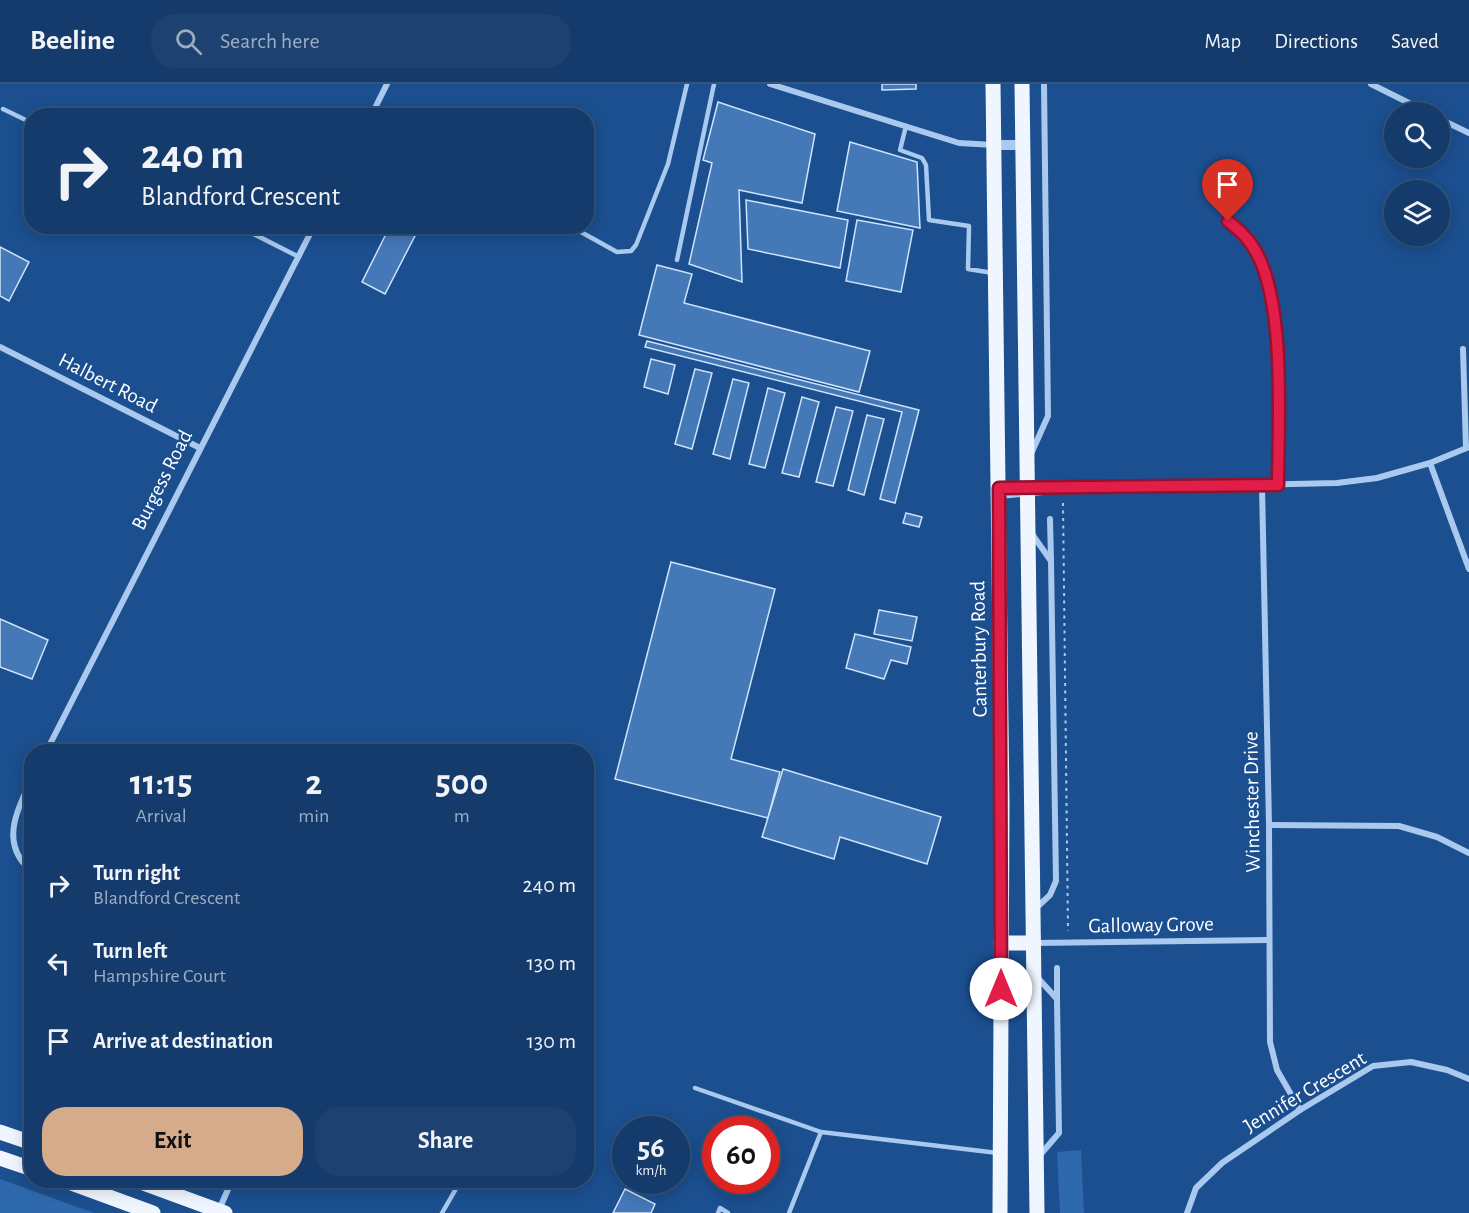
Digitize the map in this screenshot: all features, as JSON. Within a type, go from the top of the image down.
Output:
[{"type":"main road","name":"Canterbury Road","points":[[993,84],[999,492],[1000,1213]]},
{"type":"main road","points":[[1022,84],[1037,1213]]},
{"type":"main road","points":[[1001,943],[1034,943]]},
{"type":"main road","points":[[0,1132],[24,1140]]},
{"type":"main road","points":[[0,1158],[24,1166]]},
{"type":"main road","points":[[85,1188],[153,1213]]},
{"type":"main road","points":[[156,1188],[220,1212]]},
{"type":"street","points":[[375,108],[387,84]]},
{"type":"street","points":[[770,84],[959,143],[1023,145]]},
{"type":"street","points":[[1027,460],[1046,427],[1048,416],[1044,84]]},
{"type":"street","points":[[1371,84],[1408,102]]},
{"type":"street","points":[[1450,124],[1469,133]]},
{"type":"street","points":[[1228,221],[1250,241],[1264,272],[1271,297],[1276,325],[1278,485]]},
{"type":"street","name":"Burgess Road","points":[[50,744],[310,234]]},
{"type":"street","name":"Halbert Road","points":[[0,346],[200,448]]},
{"type":"street","points":[[999,492],[1337,483],[1377,478],[1430,463],[1467,448],[1463,349]]},
{"type":"street","points":[[1430,463],[1469,569]]},
{"type":"street","name":"Winchester Drive","points":[[1262,486],[1269,825],[1270,1042],[1277,1070],[1300,1110]]},
{"type":"street","points":[[1033,911],[1050,895],[1056,881],[1050,519]]},
{"type":"street","points":[[1028,529],[1051,561]]},
{"type":"street","points":[[24,795],[13,816],[9,845],[17,862],[24,866]]},
{"type":"street","points":[[1269,825],[1399,826],[1437,837],[1469,853]]},
{"type":"street","name":"Galloway Grove","points":[[1034,943],[1268,940]]},
{"type":"street","points":[[1037,1163],[1059,1132],[1057,968]]},
{"type":"street","points":[[1034,974],[1057,999]]},
{"type":"street","name":"Jennifer Crescent","points":[[1187,1213],[1196,1188],[1222,1162],[1300,1110],[1373,1066],[1411,1062],[1447,1070],[1469,1079]]},
{"type":"street","points":[[220,1212],[229,1188]]},
{"type":"lane","points":[[585,234],[617,252],[631,251],[636,245],[668,164],[687,84]]},
{"type":"lane","points":[[677,261],[714,84]]},
{"type":"lane","points":[[3,109],[24,119]]},
{"type":"lane","points":[[906,126],[900,150],[922,158],[927,165],[929,220],[969,226],[968,269],[996,274]]},
{"type":"lane","points":[[254,234],[299,256]]},
{"type":"lane","points":[[695,1088],[821,1132],[1000,1153]]},
{"type":"lane","points":[[789,1213],[821,1132]]},
{"type":"lane","points":[[442,1213],[456,1188]]},
{"type":"lane","points":[[718,1213],[720,1208],[728,1213]]},
{"type":"path","points":[[1063,503],[1068,931]]},
{"type":"shaded area","points":[[1081,1150],[1084,1213],[1060,1213],[1057,1152]]},
{"type":"shaded area","points":[[0,1179],[94,1213],[0,1213]]},
{"type":"building","points":[[882,84],[916,84],[916,89],[882,90]]},
{"type":"building","points":[[718,102],[815,134],[802,203],[739,190],[742,282],[689,264],[712,163],[703,160]]},
{"type":"building","points":[[850,142],[917,162],[920,228],[837,211]]},
{"type":"building","points":[[746,200],[848,220],[840,268],[748,249]]},
{"type":"building","points":[[857,220],[913,230],[901,292],[846,281]]},
{"type":"building","points":[[386,234],[416,234],[385,294],[362,282]]},
{"type":"building","points":[[0,247],[29,262],[9,301],[0,296]]},
{"type":"building","points":[[657,265],[692,274],[684,303],[870,351],[859,392],[639,335]]},
{"type":"building","points":[[647,341],[919,410],[895,503],[880,499],[902,412],[645,347]]},
{"type":"building","points":[[651,359],[675,365],[668,394],[644,387]]},
{"type":"building","points":[[695,369],[712,373],[692,449],[675,444]]},
{"type":"building","points":[[733,379],[749,383],[730,459],[713,454]]},
{"type":"building","points":[[768,388],[785,393],[765,468],[749,464]]},
{"type":"building","points":[[802,397],[819,402],[799,477],[782,473]]},
{"type":"building","points":[[836,407],[853,411],[833,486],[816,482]]},
{"type":"building","points":[[867,415],[884,419],[864,495],[848,490]]},
{"type":"building","points":[[906,513],[922,517],[919,527],[903,523]]},
{"type":"building","points":[[671,562],[775,589],[731,759],[780,772],[768,818],[615,779]]},
{"type":"building","points":[[879,610],[917,617],[912,641],[874,634]]},
{"type":"building","points":[[0,619],[48,640],[32,679],[0,667]]},
{"type":"building","points":[[855,634],[911,647],[907,664],[891,660],[884,679],[846,668]]},
{"type":"building","points":[[783,769],[941,817],[927,864],[840,837],[834,859],[762,837]]},
{"type":"building","points":[[622,1194],[635,1194],[655,1204],[651,1213],[613,1213]]},
{"type":"route","points":[[1001,989],[999,488],[1278,485],[1276,325],[1271,297],[1264,272],[1250,241],[1228,221]]}]
